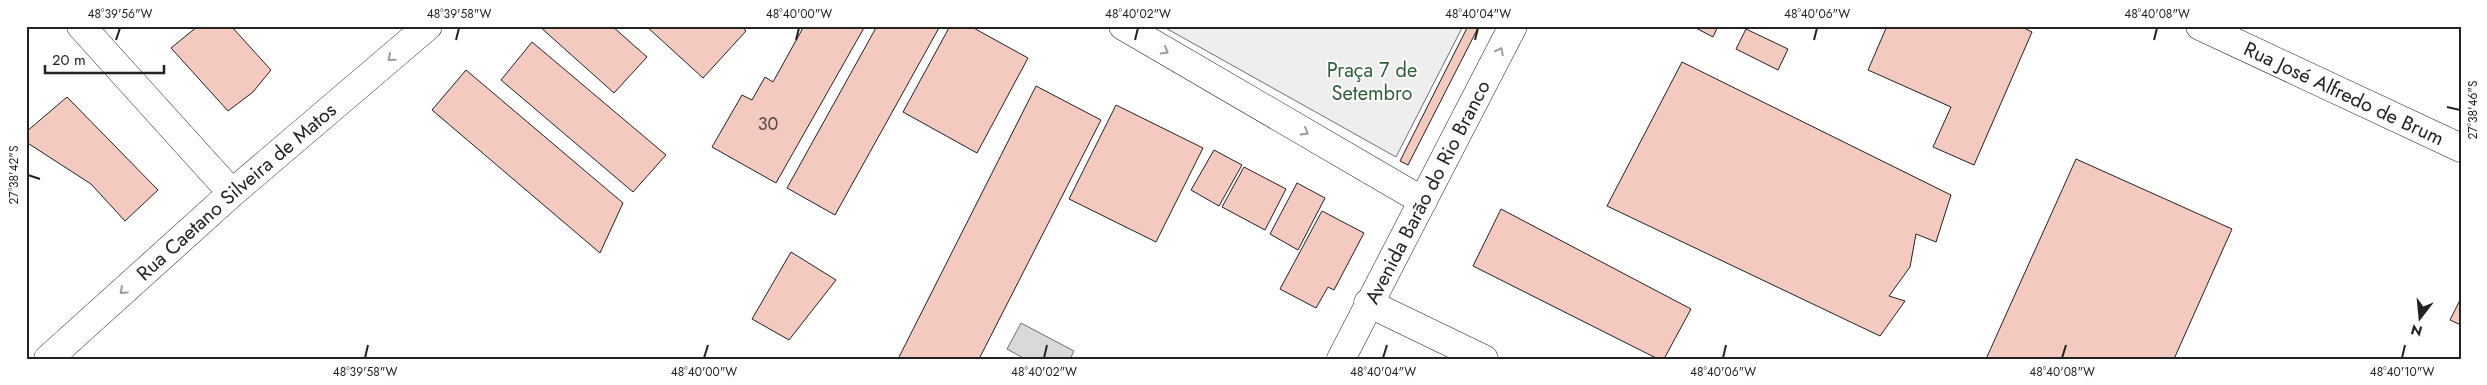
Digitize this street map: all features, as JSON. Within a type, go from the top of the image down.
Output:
[{"type":"street","points":[[81,26],[232,193]]},
{"type":"street","name":"Rua Caetano Silveira de Matos","points":[[48,359],[232,193],[428,26]]},
{"type":"street","points":[[1122,26],[1424,201]]},
{"type":"street","name":"Avenida Barão do Rio Branco","points":[[1341,359],[1368,303],[1424,201],[1513,26]]},
{"type":"street","name":"Rua José Alfredo de Brum","points":[[2200,26],[2461,148]]},
{"type":"street","points":[[1368,303],[1484,359]]},
{"type":"green space","name":"Praça 7 de Setembro","points":[[1162,26],[1463,26],[1396,157]]},
{"type":"shaded area","points":[[1021,323],[1074,351],[1070,359],[1025,359],[1007,349]]},
{"type":"building","points":[[198,26],[231,26],[271,70],[253,92],[228,111],[171,48]]},
{"type":"building","points":[[539,26],[612,26],[647,57],[614,93]]},
{"type":"building","points":[[646,26],[741,26],[746,31],[703,78]]},
{"type":"building","points":[[804,26],[865,26],[776,183],[712,147],[742,95],[752,100],[765,77],[773,82]]},
{"type":"building","points":[[877,26],[940,26],[835,215],[787,188]]},
{"type":"building","points":[[950,26],[970,26],[1028,58],[977,153],[903,112]]},
{"type":"building","points":[[1468,26],[1479,26],[1408,165],[1400,161]]},
{"type":"building","points":[[1692,26],[1718,26],[1713,37]]},
{"type":"building","points":[[1887,26],[2020,26],[2032,32],[1974,165],[1933,147],[1951,107],[1868,70]]},
{"type":"building","points":[[1746,29],[1788,49],[1778,70],[1736,49]]},
{"type":"building","points":[[532,42],[666,155],[633,192],[501,80]]},
{"type":"building","points":[[1682,62],[1951,195],[1936,242],[1916,234],[1910,267],[1889,296],[1905,301],[1880,336],[1607,206]]},
{"type":"building","points":[[466,70],[623,203],[600,253],[432,110]]},
{"type":"building","points":[[1036,86],[1101,120],[979,359],[898,359]]},
{"type":"building","points":[[67,97],[158,190],[125,221],[91,184],[26,142],[26,132]]},
{"type":"building","points":[[1116,105],[1203,148],[1156,242],[1069,199]]},
{"type":"building","points":[[1214,150],[1242,165],[1219,206],[1191,190]]},
{"type":"building","points":[[2076,159],[2232,229],[2174,359],[1986,359]]},
{"type":"building","points":[[1244,167],[1286,189],[1265,230],[1222,207]]},
{"type":"building","points":[[1297,183],[1325,198],[1298,250],[1270,234]]},
{"type":"building","points":[[1501,209],[1691,309],[1664,359],[1658,359],[1473,266]]},
{"type":"building","points":[[1322,211],[1364,233],[1334,290],[1328,287],[1316,308],[1280,289]]},
{"type":"building","points":[[791,252],[836,280],[789,340],[752,319]]},
{"type":"building","points":[[2461,298],[2461,325],[2450,320]]}]
